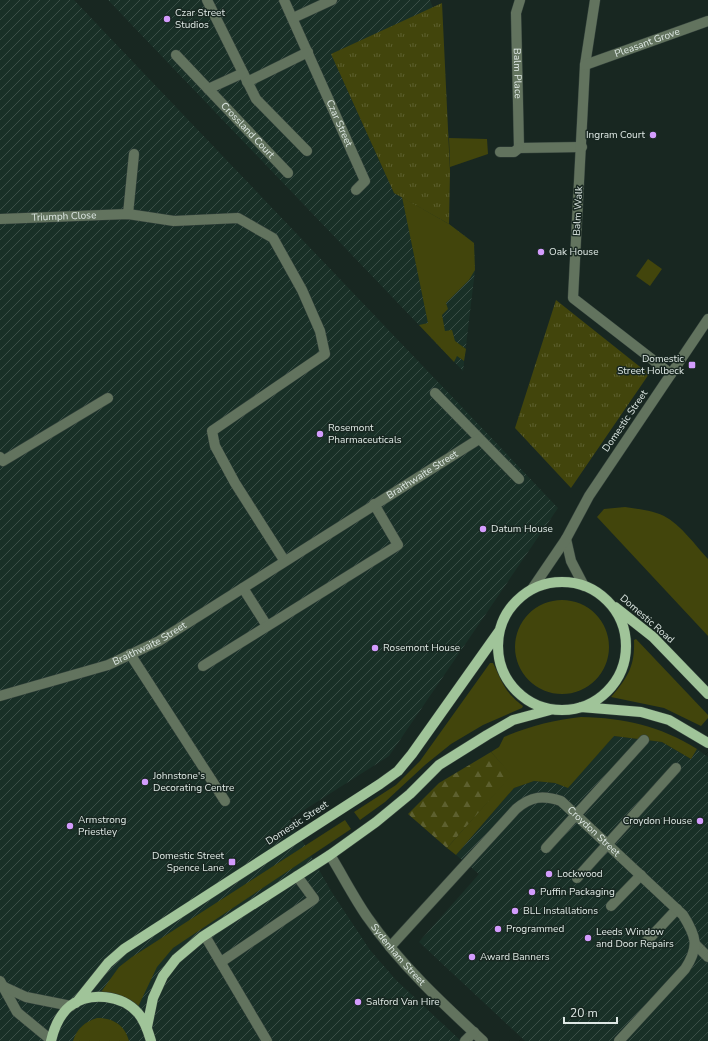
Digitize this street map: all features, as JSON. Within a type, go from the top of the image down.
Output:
[{"type":"main road","points":[[550,710],[523,697],[510,684],[502,667],[499,655],[500,630],[507,614],[518,600],[532,589],[549,583],[567,582],[584,586],[602,596],[616,611],[624,629],[626,648],[622,667],[614,684],[600,698],[581,707]]},
{"type":"main road","name":"Domestic Road","points":[[602,596],[653,637],[708,694]]},
{"type":"main road","name":"Domestic Street","points":[[51,1041],[56,1025],[108,962],[124,949],[398,771],[412,754],[500,630]]},
{"type":"main road","points":[[147,1027],[153,998],[163,976],[176,959],[205,936],[330,855],[376,822],[439,765],[486,735],[513,720],[550,710],[581,707],[642,712],[669,720],[708,743]]},
{"type":"main road","points":[[74,1004],[92,997],[109,997],[125,1002],[138,1013],[147,1027],[151,1041]]},
{"type":"street","points":[[207,0],[256,99],[307,151]]},
{"type":"street","name":"Czar Street","points":[[284,0],[365,181],[356,190]]},
{"type":"street","points":[[293,18],[332,0]]},
{"type":"street","name":"Balm Place","points":[[519,148],[516,13],[520,0]]},
{"type":"street","name":"Balm Walk","points":[[594,0],[586,65],[573,298],[671,374]]},
{"type":"street","name":"Pleasant Grove","points":[[586,65],[708,21]]},
{"type":"street","points":[[208,89],[245,77],[308,52]]},
{"type":"street","name":"Crossland Court","points":[[176,55],[288,173]]},
{"type":"street","points":[[500,152],[514,152],[519,148],[582,148]]},
{"type":"street","points":[[128,214],[134,154]]},
{"type":"street","name":"Triumph Close","points":[[0,219],[128,214],[174,221],[238,218],[273,238],[302,290],[320,332],[325,354],[212,431],[215,446],[284,560]]},
{"type":"street","name":"Domestic Street","points":[[532,589],[566,539],[590,496],[708,319]]},
{"type":"street","points":[[435,393],[518,479]]},
{"type":"street","points":[[0,457],[3,462],[108,398]]},
{"type":"street","name":"Braithwaite Street","points":[[0,696],[108,665],[159,641],[243,588],[284,560],[479,439]]},
{"type":"street","points":[[203,666],[398,545],[374,504]]},
{"type":"street","points":[[566,539],[571,561],[584,586]]},
{"type":"street","points":[[243,588],[267,626]]},
{"type":"street","points":[[130,654],[225,801]]},
{"type":"street","points":[[546,848],[577,816],[644,740]]},
{"type":"street","points":[[577,878],[676,768]]},
{"type":"street","name":"Croydon Street","points":[[390,947],[523,802],[536,797],[548,797],[561,801],[683,915],[693,931],[696,945]]},
{"type":"street","name":"Sydenham Street","points":[[330,855],[368,918],[390,947],[429,990],[483,1041]]},
{"type":"street","points":[[221,962],[314,899],[297,876]]},
{"type":"street","points":[[611,906],[640,876]]},
{"type":"street","points":[[647,941],[677,909]]},
{"type":"street","points":[[205,936],[267,1041]]},
{"type":"street","points":[[619,1041],[685,969],[691,959],[696,945],[708,958]]},
{"type":"street","points":[[0,984],[26,997],[74,1004]]},
{"type":"street","points":[[0,984],[17,1012],[51,1041]]},
{"type":"street","points":[[465,1041],[474,1032]]},
{"type":"shaded area","points":[[0,0],[74,0],[558,508],[389,756],[290,819],[331,891],[370,950],[396,980],[461,1041],[0,1041]]},
{"type":"shaded area","points":[[108,0],[430,0],[433,8],[331,54],[394,193],[449,224],[474,243],[475,270],[463,371]]},
{"type":"shaded area","points":[[614,736],[662,742],[691,759],[697,749],[708,757],[708,1041],[525,1041],[419,942],[479,874],[456,855],[514,788],[534,781],[555,783],[568,787]]},
{"type":"green space","points":[[442,3],[450,171],[449,224],[394,193],[331,54]]},
{"type":"green space","points":[[449,138],[487,139],[488,154],[450,167]]},
{"type":"green space","points":[[402,197],[449,224],[474,243],[475,270],[469,280],[446,303],[448,309],[442,315],[445,331],[452,330],[455,341],[466,349],[464,361],[457,356],[454,362],[419,325],[428,323]]},
{"type":"green space","points":[[648,259],[662,269],[650,286],[636,276]]},
{"type":"green space","points":[[556,300],[649,374],[571,488],[515,428]]},
{"type":"green space","points":[[625,507],[655,512],[664,516],[682,530],[708,559],[708,636],[597,517],[604,509]]},
{"type":"green space","points":[[562,600],[580,604],[595,614],[605,629],[609,647],[605,665],[595,680],[580,690],[562,694],[544,690],[529,680],[519,665],[515,647],[519,629],[529,614],[544,604]]},
{"type":"green space","points":[[636,639],[708,715],[708,718],[701,726],[664,708],[611,697],[629,671],[632,664],[634,640]]},
{"type":"green space","points":[[490,663],[493,663],[505,687],[511,696],[523,706],[522,708],[483,725],[451,744],[425,765],[385,802],[360,820],[354,812],[396,785],[420,761]]},
{"type":"green space","points":[[581,717],[612,719],[642,725],[669,734],[697,749],[691,759],[662,742],[614,736],[568,788],[555,783],[534,781],[514,788],[456,855],[447,848],[511,775],[491,752],[499,747],[504,737],[542,724]]},
{"type":"green space","points":[[491,752],[512,775],[447,848],[408,814],[439,783]]},
{"type":"green space","points":[[345,820],[351,829],[173,948],[157,967],[137,1009],[101,992],[119,967],[132,957]]},
{"type":"green space","points":[[97,1018],[108,1019],[118,1024],[125,1031],[129,1041],[73,1041],[77,1032],[82,1026]]},
{"type":"place","name":"Czar Street Studios","points":[[167,19]]},
{"type":"place","name":"Ingram Court","points":[[653,135]]},
{"type":"place","name":"Oak House","points":[[541,252]]},
{"type":"place","name":"Domestic Street Holbeck","points":[[692,365]]},
{"type":"place","name":"Rosemont Pharmaceuticals","points":[[320,434]]},
{"type":"place","name":"Datum House","points":[[483,529]]},
{"type":"place","name":"Rosemont House","points":[[375,648]]},
{"type":"place","name":"Johnstone's Decorating Centre","points":[[145,782]]},
{"type":"place","name":"Croydon House","points":[[700,821]]},
{"type":"place","name":"Armstrong Priestley","points":[[70,826]]},
{"type":"place","name":"Domestic Street Spence Lane","points":[[232,862]]},
{"type":"place","name":"Lockwood","points":[[549,874]]},
{"type":"place","name":"Puffin Packaging","points":[[532,892]]},
{"type":"place","name":"BLL Installations","points":[[515,911]]},
{"type":"place","name":"Programmed","points":[[498,929]]},
{"type":"place","name":"Leeds Window and Door Repairs","points":[[588,938]]},
{"type":"place","name":"Award Banners","points":[[472,957]]},
{"type":"place","name":"Salford Van Hire","points":[[358,1002]]}]
